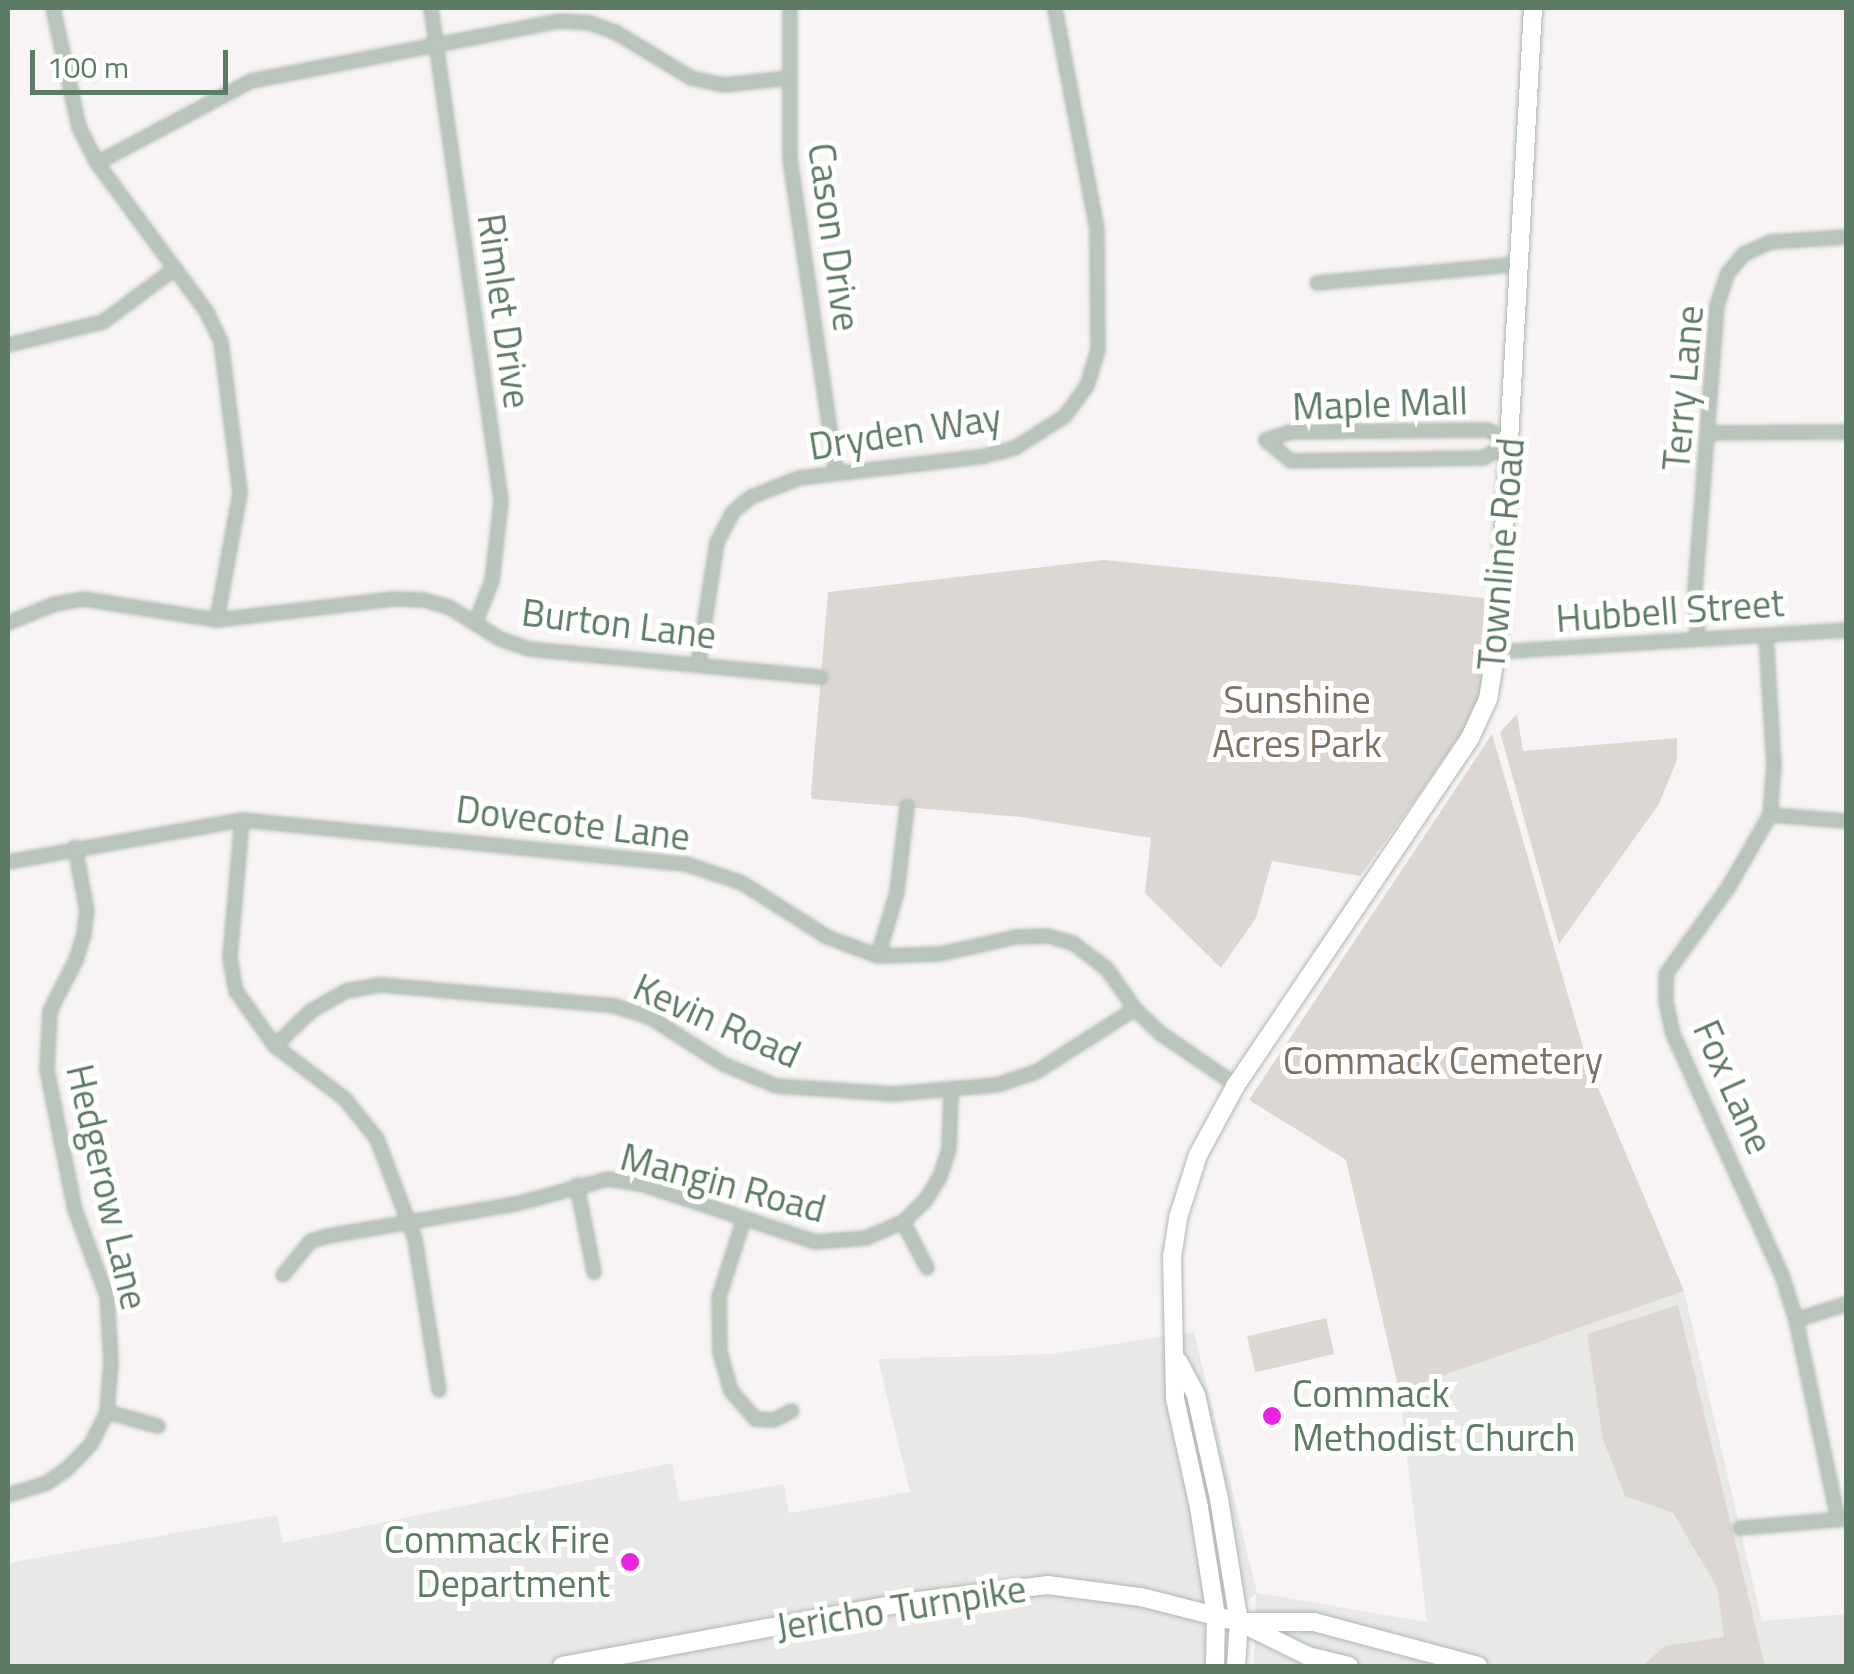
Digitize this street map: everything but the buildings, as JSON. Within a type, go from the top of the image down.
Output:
[{"type":"main road","name":"Townline Road","points":[[1178,1360],[1172,1316],[1178,1218],[1198,1155],[1236,1085],[1470,738],[1488,699],[1497,652],[1532,8]]},
{"type":"main road","points":[[1178,1360],[1175,1400],[1199,1507],[1216,1616],[1215,1666]]},
{"type":"main road","points":[[1178,1360],[1196,1395],[1213,1465],[1239,1622],[1236,1666]]},
{"type":"main road","name":"Jericho Turnpike","points":[[562,1666],[909,1602],[1033,1586],[1140,1597],[1216,1616],[1239,1622],[1308,1656],[1349,1666]]},
{"type":"main road","name":"Jericho Turnpike","points":[[1239,1622],[1314,1622],[1478,1666]]},
{"type":"street","points":[[53,8],[79,127],[97,162],[206,311],[221,342],[240,493],[217,620]]},
{"type":"street","name":"Rimlet Drive","points":[[431,8],[501,502],[492,581],[476,621]]},
{"type":"street","name":"Cason Drive","points":[[790,8],[790,159],[836,472]]},
{"type":"street","name":"Dryden Way","points":[[698,665],[708,576],[716,542],[733,512],[771,486],[836,472],[985,456],[1015,448],[1038,438],[1065,416],[1087,386],[1098,348],[1097,229],[1055,8]]},
{"type":"street","points":[[97,162],[251,81],[560,21],[590,23],[616,33],[691,78],[724,85],[790,78]]},
{"type":"street","name":"Terry Lane","points":[[1698,639],[1695,591],[1717,306],[1728,273],[1744,254],[1771,242],[1846,236]]},
{"type":"street","points":[[1317,283],[1521,264]]},
{"type":"street","points":[[8,344],[103,322],[173,270]]},
{"type":"street","name":"Maple Mall","points":[[1488,430],[1510,442],[1483,458],[1292,461],[1266,440],[1292,432],[1488,430]]},
{"type":"street","points":[[1708,433],[1846,432]]},
{"type":"street","name":"Burton Lane","points":[[8,623],[55,604],[84,599],[217,620],[394,599],[449,607],[500,638],[529,648],[820,677]]},
{"type":"street","name":"Hubbell Street","points":[[1497,652],[1846,630]]},
{"type":"street","name":"Fox Lane","points":[[1766,635],[1774,766],[1770,815],[1728,888],[1666,974],[1666,1002],[1673,1034],[1755,1211],[1796,1320],[1842,1519]]},
{"type":"street","points":[[878,956],[897,892],[907,807]]},
{"type":"street","points":[[1770,815],[1846,821]]},
{"type":"street","points":[[242,820],[230,958],[236,991],[275,1046],[345,1098],[363,1118],[390,1166],[410,1222],[439,1390]]},
{"type":"street","name":"Dovecote Lane","points":[[8,862],[242,820],[686,864],[742,883],[827,936],[878,956],[926,956],[1016,936],[1048,936],[1091,954],[1135,1009],[1160,1033],[1236,1085]]},
{"type":"street","name":"Hedgerow Lane","points":[[8,1495],[47,1483],[68,1469],[91,1444],[107,1412],[111,1362],[107,1296],[75,1210],[47,1070],[50,1011],[76,960],[84,934],[86,912],[75,847]]},
{"type":"street","name":"Kevin Road","points":[[275,1046],[311,1011],[346,991],[381,985],[615,1006],[651,1018],[748,1076],[792,1089],[850,1094],[951,1092],[997,1085],[1036,1072],[1135,1009]]},
{"type":"street","name":"Mangin Road","points":[[283,1276],[311,1241],[516,1204],[577,1184],[608,1179],[644,1184],[784,1235],[840,1243],[866,1238],[903,1222],[925,1201],[940,1177],[949,1149],[951,1092]]},
{"type":"street","points":[[577,1184],[594,1272]]},
{"type":"street","points":[[744,1219],[719,1297],[720,1352],[730,1391],[755,1420],[774,1420],[792,1411]]},
{"type":"street","points":[[903,1222],[927,1268]]},
{"type":"street","points":[[1796,1320],[1846,1304]]},
{"type":"street","points":[[107,1412],[158,1426]]},
{"type":"street","points":[[1740,1528],[1842,1519]]},
{"type":"shaded area","points":[[1684,1291],[1762,1621],[1846,1614],[1846,1666],[1254,1666],[1256,1594],[1215,1628],[1212,1666],[8,1666],[8,1563],[277,1515],[283,1543],[672,1463],[680,1502],[784,1484],[789,1513],[910,1492],[878,1359],[1050,1354],[1194,1332],[1257,1593],[1427,1622],[1399,1391]]},
{"type":"green space","name":"Sunshine Acres Park","points":[[1104,560],[1484,598],[1486,669],[1479,697],[1468,723],[1418,796],[1360,876],[1272,861],[1256,918],[1221,968],[1145,893],[1151,838],[1021,817],[812,799],[828,592]]},
{"type":"green space","points":[[1517,714],[1523,751],[1677,738],[1677,760],[1659,804],[1559,944],[1500,732]]},
{"type":"green space","name":"Commack Cemetery","points":[[1492,734],[1588,1064],[1684,1291],[1399,1391],[1346,1160],[1249,1100]]},
{"type":"green space","points":[[1678,1305],[1765,1666],[1642,1666],[1665,1646],[1724,1637],[1717,1587],[1673,1513],[1625,1496],[1603,1439],[1587,1334]]},
{"type":"green space","points":[[1326,1318],[1334,1354],[1255,1372],[1247,1336]]},
{"type":"place","name":"Commack Methodist Church","points":[[1272,1416]]},
{"type":"place","name":"Commack Fire Department","points":[[630,1562]]}]
